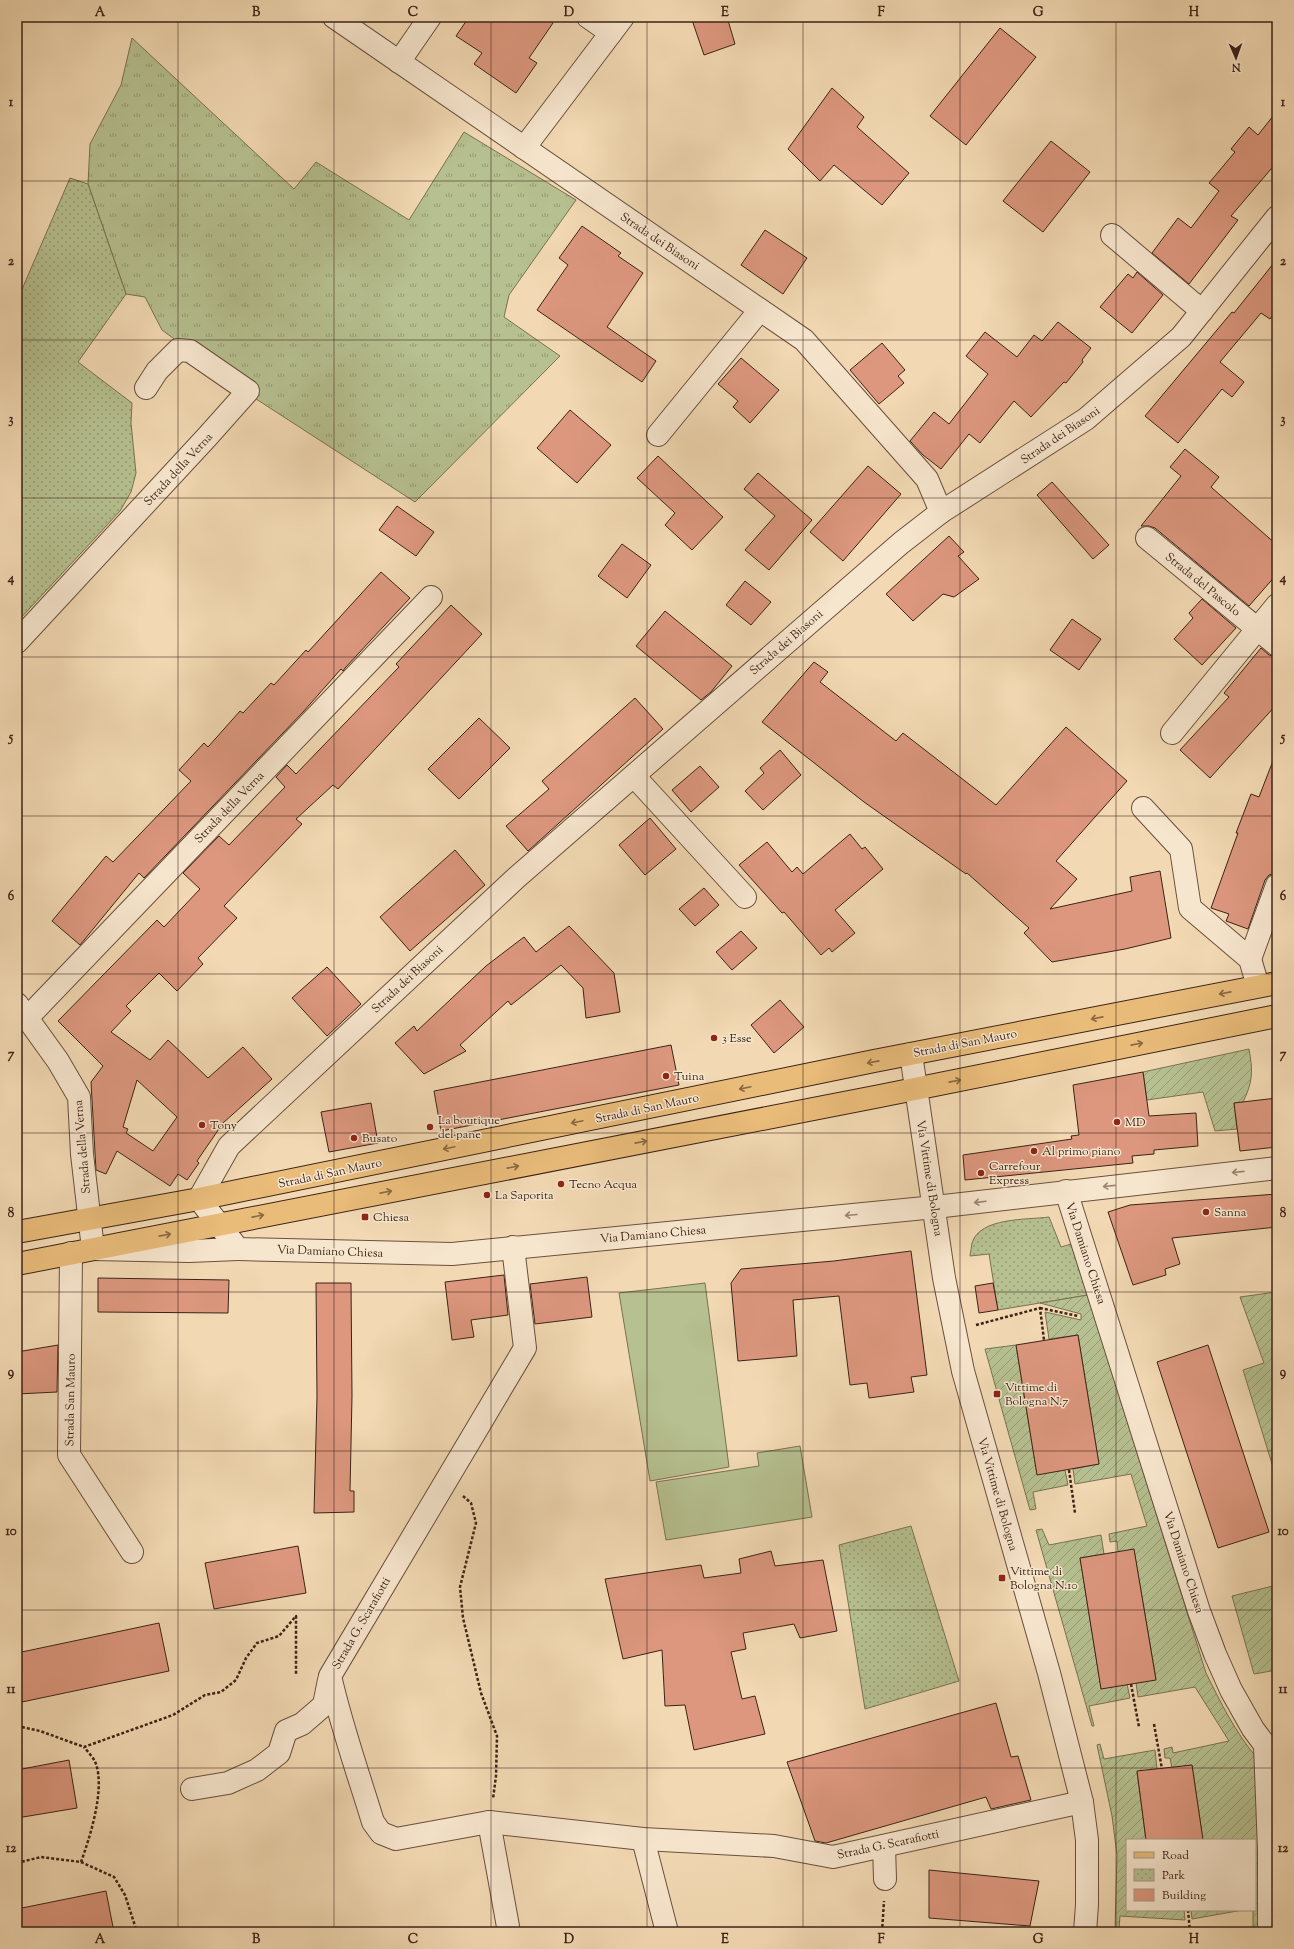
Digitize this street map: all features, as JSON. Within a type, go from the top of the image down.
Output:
[{"type":"main road","name":"Strada di San Mauro","points":[[17,1232],[200,1200],[911,1054],[1268,985]]},
{"type":"main road","points":[[17,1264],[916,1089],[1277,1016]]},
{"type":"street","name":"Strada dei Biasoni","points":[[334,17],[804,340],[927,479],[941,512]]},
{"type":"street","points":[[399,62],[430,17]]},
{"type":"street","points":[[524,148],[617,25],[588,17]]},
{"type":"street","name":"Strada dei Biasoni","points":[[200,1200],[229,1146],[516,878],[901,543],[941,512],[1086,419],[1181,337],[1277,217]]},
{"type":"street","points":[[1112,235],[1202,311]]},
{"type":"street","points":[[658,435],[760,310]]},
{"type":"street","name":"Strada della Verna","points":[[17,642],[248,391],[190,351],[178,350],[157,371],[146,388]]},
{"type":"street","name":"Strada del Pascolo","points":[[1147,538],[1277,645]]},
{"type":"street","name":"Strada della Verna","points":[[93,1249],[82,1154],[79,1097],[58,1061],[22,1011],[431,597]]},
{"type":"street","points":[[1172,733],[1277,605]]},
{"type":"street","points":[[634,776],[745,897]]},
{"type":"street","points":[[1143,808],[1181,849],[1190,908],[1250,959],[1268,985]]},
{"type":"street","points":[[1250,959],[1277,885]]},
{"type":"street","name":"Via Vittime di Bologna","points":[[911,1054],[935,1207],[944,1278],[963,1371],[1049,1673],[1082,1802],[1087,1840],[1087,1905],[1085,1932]]},
{"type":"street","name":"Via Damiano Chiesa","points":[[93,1249],[189,1251],[238,1249],[452,1254],[935,1207],[1277,1168]]},
{"type":"street","name":"Via Damiano Chiesa","points":[[1066,1191],[1209,1639],[1231,1690],[1253,1729],[1265,1745],[1269,1850],[1269,1932]]},
{"type":"street","points":[[200,1200],[238,1249]]},
{"type":"street","name":"Strada G. Scarafiotti","points":[[513,1247],[525,1348],[445,1480],[330,1676],[338,1710],[373,1822],[381,1833],[396,1839],[489,1822],[643,1839],[774,1846],[833,1857],[1082,1802]]},
{"type":"street","name":"Strada San Mauro","points":[[71,1253],[69,1455],[132,1552]]},
{"type":"street","points":[[192,1789],[228,1783],[257,1770],[279,1753],[286,1731],[302,1724],[324,1705],[330,1676]]},
{"type":"street","points":[[489,1822],[509,1932]]},
{"type":"street","points":[[643,1839],[667,1932]]},
{"type":"street","points":[[884,1846],[885,1878]]},
{"type":"path","points":[[1040,1308],[1044,1340]]},
{"type":"path","points":[[955,1329],[991,1322],[1040,1308],[1078,1316]]},
{"type":"path","points":[[1069,1470],[1075,1513]]},
{"type":"path","points":[[445,1480],[471,1503],[476,1524],[460,1587],[463,1618],[481,1693],[497,1736],[496,1776],[489,1822]]},
{"type":"path","points":[[84,1747],[173,1715],[205,1695],[221,1692],[236,1680],[246,1658],[257,1643],[279,1636],[296,1616],[296,1675]]},
{"type":"path","points":[[1131,1684],[1139,1727]]},
{"type":"path","points":[[1154,1724],[1162,1769]]},
{"type":"path","points":[[17,1726],[84,1747],[96,1764],[98,1784],[92,1825],[81,1862]]},
{"type":"path","points":[[17,1863],[41,1858],[81,1862],[114,1877],[125,1895],[137,1932]]},
{"type":"path","points":[[882,1932],[885,1878]]},
{"type":"path","points":[[1188,1911],[1190,1932]]},
{"type":"green space","points":[[132,38],[294,189],[316,162],[409,220],[464,132],[576,200],[509,295],[504,317],[560,356],[415,502],[253,397],[162,330],[145,297],[126,294],[88,184],[90,144],[121,85]]},
{"type":"green space","points":[[70,178],[88,184],[126,294],[78,362],[132,403],[131,423],[136,473],[131,492],[120,511],[17,622],[17,301]]},
{"type":"green space","points":[[1249,1049],[1251,1076],[1249,1088],[1243,1102],[1234,1103],[1237,1129],[1215,1131],[1203,1092],[1147,1100],[1143,1072]]},
{"type":"green space","points":[[1049,1217],[1061,1247],[1071,1244],[1088,1295],[998,1310],[989,1254],[970,1256],[972,1243],[984,1228],[994,1224],[1005,1221]]},
{"type":"green space","points":[[705,1283],[729,1467],[650,1481],[619,1293]]},
{"type":"green space","points":[[1276,1292],[1277,1480],[1243,1370],[1264,1363],[1240,1297]]},
{"type":"green space","points":[[1088,1295],[1206,1673],[1235,1728],[1257,1758],[1258,1932],[1253,1932],[1253,1911],[1256,1911],[1256,1839],[1203,1839],[1192,1765],[1172,1768],[1170,1758],[1165,1758],[1164,1749],[1172,1747],[1173,1753],[1229,1741],[1195,1687],[1138,1697],[1136,1683],[1156,1679],[1134,1550],[1118,1552],[1117,1541],[1110,1542],[1109,1534],[1147,1526],[1131,1474],[1075,1484],[1073,1469],[1099,1464],[1078,1335],[1049,1339],[1045,1312],[1081,1320],[1081,1314],[1040,1303]]},
{"type":"green space","points":[[1016,1345],[1037,1474],[1065,1470],[1068,1485],[1033,1492],[1036,1509],[1030,1510],[985,1349]]},
{"type":"green space","points":[[800,1446],[812,1517],[666,1540],[656,1482],[759,1466],[757,1453]]},
{"type":"green space","points":[[911,1526],[959,1681],[865,1709],[839,1545]]},
{"type":"green space","points":[[1042,1529],[1049,1545],[1101,1535],[1104,1554],[1080,1558],[1101,1688],[1127,1684],[1130,1698],[1089,1706],[1094,1726],[1092,1726],[1036,1530]]},
{"type":"green space","points":[[1277,1585],[1277,1646],[1274,1647],[1277,1670],[1254,1674],[1232,1596]]},
{"type":"green space","points":[[1100,1744],[1104,1759],[1155,1750],[1157,1769],[1137,1772],[1146,1839],[1126,1839],[1126,1911],[1184,1911],[1185,1920],[1120,1916],[1119,1929],[1115,1929],[1117,1855],[1112,1816],[1097,1745]]},
{"type":"green space","points":[[1191,1911],[1237,1911],[1192,1919]]},
{"type":"building","points":[[469,17],[543,17],[553,23],[529,58],[537,63],[516,93],[474,64],[482,53],[456,36]]},
{"type":"building","points":[[691,17],[727,17],[735,44],[704,55]]},
{"type":"building","points":[[1000,28],[1036,57],[966,145],[930,116]]},
{"type":"building","points":[[832,88],[864,117],[857,127],[909,173],[882,205],[834,165],[820,181],[788,149]]},
{"type":"building","points":[[1277,111],[1277,162],[1231,216],[1238,220],[1189,284],[1152,253],[1178,218],[1191,228],[1219,191],[1209,183],[1235,152],[1231,149],[1249,127],[1258,135]]},
{"type":"building","points":[[1051,141],[1090,172],[1043,232],[1003,201]]},
{"type":"building","points":[[582,226],[621,253],[618,256],[643,273],[607,327],[656,361],[642,382],[537,310],[568,265],[559,258]]},
{"type":"building","points":[[765,230],[807,258],[783,294],[741,265]]},
{"type":"building","points":[[1277,259],[1277,310],[1270,319],[1261,313],[1220,362],[1244,382],[1232,397],[1222,389],[1178,443],[1145,416],[1232,312],[1234,313]]},
{"type":"building","points":[[1137,272],[1163,295],[1132,333],[1100,307],[1128,274],[1133,278]]},
{"type":"building","points":[[1058,322],[1091,348],[1082,360],[1083,362],[1066,383],[1064,382],[1031,417],[1014,401],[980,443],[969,434],[941,469],[923,455],[910,441],[934,412],[949,424],[988,374],[966,356],[985,332],[1017,357],[1034,335],[1042,341]]},
{"type":"building","points":[[882,343],[905,370],[898,376],[904,383],[879,404],[850,370]]},
{"type":"building","points":[[741,358],[779,390],[750,423],[733,407],[738,401],[718,384]]},
{"type":"building","points":[[570,410],[611,445],[577,483],[537,448]]},
{"type":"building","points":[[1185,449],[1219,477],[1211,487],[1277,545],[1277,574],[1249,606],[1155,528],[1141,526],[1181,476],[1170,467]]},
{"type":"building","points":[[658,456],[723,517],[692,550],[665,525],[675,513],[637,478]]},
{"type":"building","points":[[868,466],[901,494],[843,561],[810,532]]},
{"type":"building","points":[[758,473],[812,520],[769,570],[745,550],[775,516],[744,489]]},
{"type":"building","points":[[1052,482],[1109,545],[1093,559],[1037,495]]},
{"type":"building","points":[[397,506],[434,532],[416,556],[379,530]]},
{"type":"building","points":[[949,536],[964,552],[958,556],[979,579],[954,597],[943,594],[913,621],[886,594]]},
{"type":"building","points":[[622,544],[651,565],[627,598],[598,576]]},
{"type":"building","points":[[381,572],[410,598],[343,671],[341,669],[303,712],[144,878],[139,873],[80,945],[52,921],[106,856],[113,862],[191,781],[179,770],[204,743],[208,747],[240,711],[243,713],[271,683],[274,685],[306,650],[308,652]]},
{"type":"building","points":[[745,581],[771,602],[751,625],[726,605]]},
{"type":"building","points":[[1202,599],[1236,628],[1202,665],[1174,639],[1193,618],[1189,613]]},
{"type":"building","points":[[451,605],[482,634],[338,789],[333,785],[296,819],[302,824],[224,906],[237,918],[198,958],[203,964],[177,991],[159,973],[126,1006],[131,1011],[111,1032],[150,1060],[168,1040],[208,1078],[243,1047],[272,1079],[223,1123],[197,1161],[199,1163],[187,1180],[178,1174],[170,1186],[117,1151],[106,1174],[96,1170],[91,1082],[103,1066],[58,1021],[157,920],[164,927],[200,889],[183,873],[219,836],[229,845],[285,787],[276,777],[287,765],[296,774],[399,667],[396,664]],"holes":[[[137,1080],[177,1117],[153,1151],[126,1133],[128,1129],[123,1127]]]},
{"type":"building","points":[[665,611],[732,666],[711,692],[701,700],[636,646]]},
{"type":"building","points":[[1072,619],[1101,639],[1079,670],[1050,650]]},
{"type":"building","points":[[1261,648],[1269,655],[1277,657],[1277,704],[1210,778],[1180,750],[1229,697],[1224,693]]},
{"type":"building","points":[[814,662],[828,672],[820,682],[896,741],[903,733],[996,805],[1066,727],[1127,781],[1056,861],[1077,879],[1050,909],[1132,891],[1130,877],[1160,871],[1171,938],[1125,949],[1052,962],[1024,933],[1029,928],[967,873],[966,874],[864,802],[762,722]]},
{"type":"building","points":[[635,698],[663,729],[528,851],[506,826],[549,789],[542,781]]},
{"type":"building","points":[[479,718],[510,748],[459,799],[428,769]]},
{"type":"building","points":[[780,750],[801,775],[763,810],[745,791],[764,773],[760,768]]},
{"type":"building","points":[[1276,753],[1277,873],[1269,875],[1265,880],[1248,929],[1226,921],[1229,914],[1211,908],[1238,833],[1236,833],[1251,794],[1259,797]]},
{"type":"building","points":[[700,766],[719,787],[691,812],[672,790]]},
{"type":"building","points":[[650,818],[676,849],[645,875],[619,845]]},
{"type":"building","points":[[850,834],[862,849],[865,847],[883,869],[835,910],[855,933],[832,952],[829,948],[821,955],[784,912],[782,913],[739,865],[767,842],[792,872],[797,867],[803,874]]},
{"type":"building","points":[[455,850],[485,885],[410,951],[380,917]]},
{"type":"building","points":[[704,888],[719,905],[695,926],[679,909]]},
{"type":"building","points":[[569,926],[614,973],[620,1012],[586,1018],[583,988],[561,965],[511,1005],[508,1001],[460,1045],[466,1051],[424,1074],[395,1043],[414,1026],[417,1031],[486,966],[524,937],[536,952]]},
{"type":"building","points":[[741,931],[757,948],[732,970],[716,952]]},
{"type":"building","points":[[327,967],[361,1004],[327,1036],[292,998]]},
{"type":"building","points":[[780,1000],[804,1027],[774,1053],[751,1025]]},
{"type":"building","points":[[671,1045],[679,1085],[441,1131],[434,1091]]},
{"type":"building","points":[[1143,1072],[1149,1116],[1196,1113],[1198,1146],[1154,1150],[1154,1154],[1132,1156],[1133,1163],[965,1180],[963,1155],[1072,1139],[1071,1136],[1079,1135],[1073,1085]]},
{"type":"building","points":[[1277,1098],[1277,1147],[1240,1151],[1234,1103]]},
{"type":"building","points":[[371,1103],[378,1143],[329,1152],[321,1112]]},
{"type":"building","points":[[1277,1194],[1277,1227],[1172,1238],[1180,1264],[1165,1269],[1166,1275],[1133,1285],[1108,1212],[1130,1205]]},
{"type":"building","points":[[911,1251],[927,1375],[911,1377],[914,1392],[869,1398],[867,1383],[850,1385],[839,1296],[793,1300],[797,1356],[738,1361],[731,1283],[741,1269],[834,1261]]},
{"type":"building","points":[[504,1275],[508,1315],[471,1320],[474,1337],[452,1340],[445,1282]]},
{"type":"building","points":[[587,1277],[592,1317],[535,1324],[530,1284]]},
{"type":"building","points":[[98,1278],[229,1280],[228,1313],[98,1312]]},
{"type":"building","points":[[316,1283],[351,1283],[352,1396],[350,1491],[354,1491],[354,1512],[314,1513],[317,1397]]},
{"type":"building","points":[[993,1283],[998,1310],[979,1313],[975,1286]]},
{"type":"building","points":[[1078,1335],[1099,1464],[1037,1475],[1016,1345]]},
{"type":"building","points":[[58,1345],[57,1392],[17,1394],[17,1352]]},
{"type":"building","points":[[1208,1345],[1269,1532],[1218,1548],[1157,1362]]},
{"type":"building","points":[[298,1546],[306,1593],[214,1609],[205,1563]]},
{"type":"building","points":[[1134,1549],[1156,1680],[1101,1689],[1080,1558]]},
{"type":"building","points":[[771,1551],[775,1566],[823,1560],[837,1631],[800,1638],[794,1624],[743,1633],[746,1649],[731,1652],[742,1699],[755,1696],[765,1734],[694,1750],[685,1705],[665,1706],[662,1650],[623,1659],[605,1579],[701,1565],[704,1578],[741,1573],[739,1559]]},
{"type":"building","points":[[159,1623],[169,1671],[22,1702],[17,1681],[17,1653]]},
{"type":"building","points":[[996,1703],[1011,1757],[1018,1756],[1031,1800],[991,1809],[986,1797],[826,1843],[815,1841],[787,1762]]},
{"type":"building","points":[[69,1760],[77,1808],[17,1818],[17,1770]]},
{"type":"building","points":[[1192,1765],[1203,1839],[1146,1839],[1137,1771]]},
{"type":"building","points":[[929,1870],[1039,1881],[1030,1926],[929,1918]]},
{"type":"building","points":[[106,1891],[114,1932],[17,1932],[17,1909]]},
{"type":"place","name":"3 Esse","points":[[714,1038]]},
{"type":"place","name":"Tuina","points":[[666,1076]]},
{"type":"place","name":"MD","points":[[1117,1122]]},
{"type":"place","name":"Tony","points":[[202,1125]]},
{"type":"place","name":"La boutique del pane","points":[[430,1127]]},
{"type":"place","name":"Busato","points":[[354,1138]]},
{"type":"place","name":"Al primo piano","points":[[1034,1151]]},
{"type":"place","name":"Carrefour Express","points":[[981,1173]]},
{"type":"place","name":"Tecno Acqua","points":[[561,1184]]},
{"type":"place","name":"La Saporita","points":[[487,1195]]},
{"type":"place","name":"Sanna","points":[[1206,1212]]},
{"type":"place","name":"Chiesa","points":[[365,1217]]},
{"type":"place","name":"Vittime di Bologna N.7","points":[[997,1394]]},
{"type":"place","name":"Vittime di Bologna N.10","points":[[1002,1578]]}]
